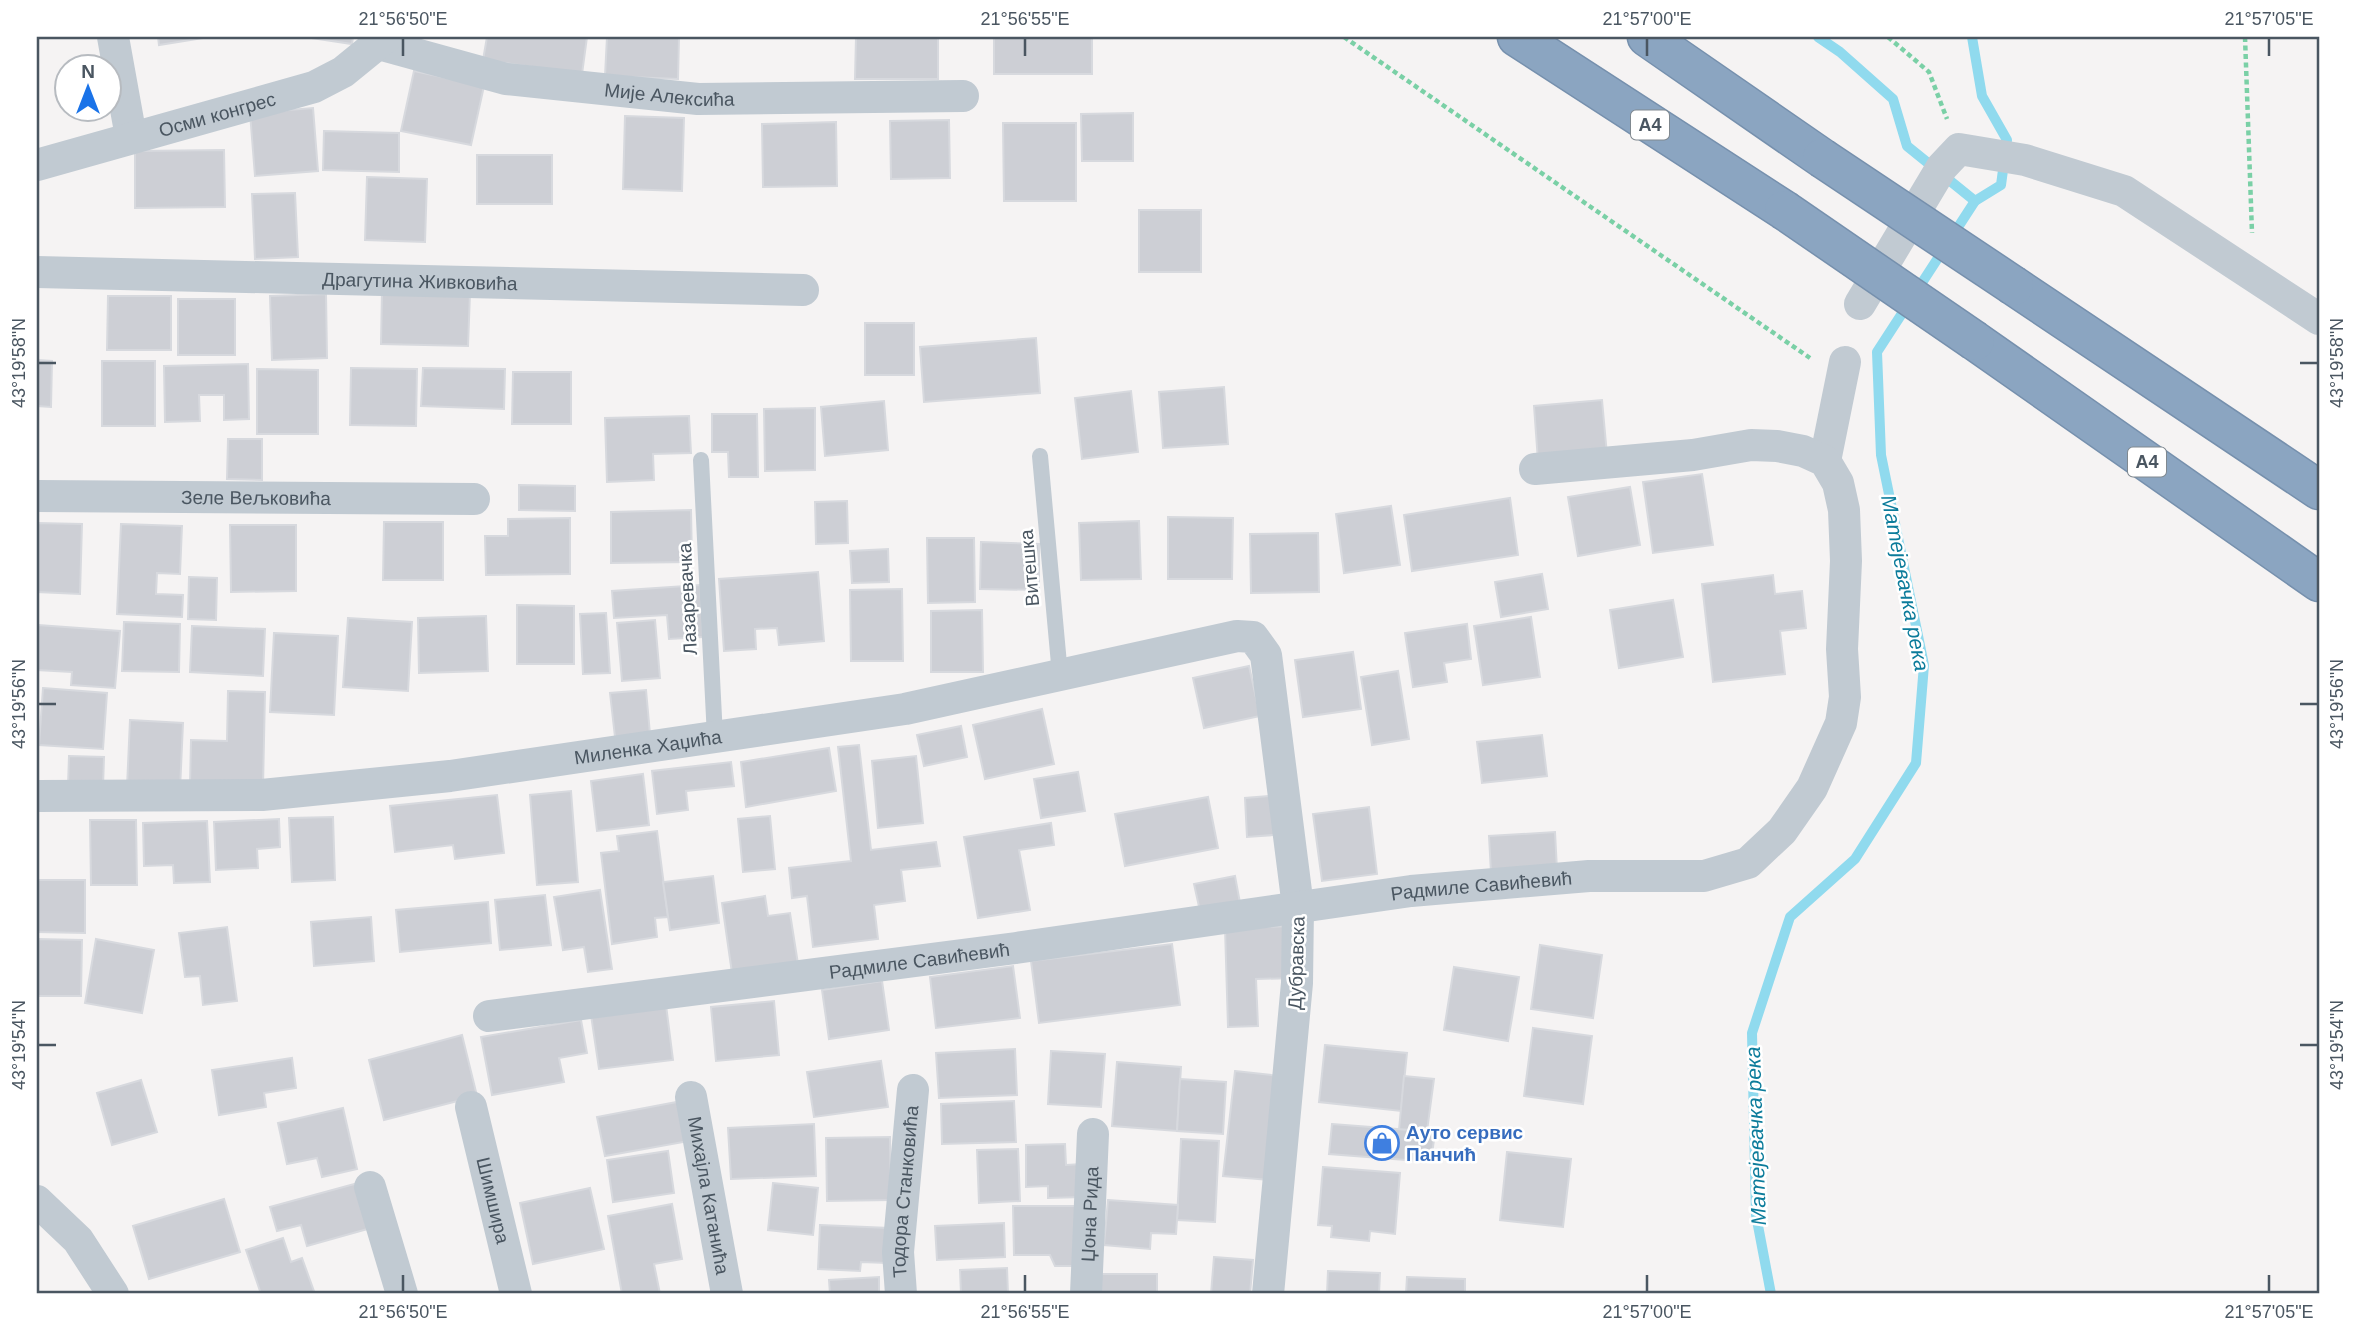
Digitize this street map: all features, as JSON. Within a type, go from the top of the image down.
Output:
[{"type":"highway","name":"A4","points":[[1517,37],[1784,210],[2319,582]]},
{"type":"highway","points":[[1647,37],[1822,158],[2319,490]]},
{"type":"street","points":[[113,37],[131,137]]},
{"type":"street","name":"Осми конгрес","points":[[37,165],[314,87],[343,72],[383,40]]},
{"type":"street","name":"Мије Алексића","points":[[383,40],[506,79],[698,99],[963,96]]},
{"type":"street","points":[[1860,304],[1957,162],[2025,160],[2124,191],[2319,319]]},
{"type":"street","name":"Драгутина Живковића","points":[[37,272],[803,290]]},
{"type":"street","points":[[1535,469],[1693,455],[1751,445],[1803,451],[1825,461],[1844,372]]},
{"type":"street","name":"Радмиле Савићевић","points":[[489,1016],[1016,948],[1298,907],[1496,883],[1588,876],[1704,876],[1748,863],[1767,849],[1812,788],[1832,746],[1843,710],[1844,510],[1838,483],[1825,461]]},
{"type":"street","name":"Зеле Вељковића","points":[[37,496],[474,499]]},
{"type":"street","name":"Миленка Хаџића","points":[[37,796],[261,795],[450,776],[905,709],[1237,636],[1253,638]]},
{"type":"street","name":"Дубравска","points":[[1253,638],[1266,655],[1298,907],[1297,983],[1268,1294]]},
{"type":"street","name":"Тодора Станковића","points":[[901,1294],[898,1252],[913,1090]]},
{"type":"street","name":"Михајла Катанића","points":[[691,1097],[727,1294]]},
{"type":"street","name":"Шимшира","points":[[471,1107],[516,1294]]},
{"type":"street","name":"Џона Рида","points":[[1086,1294],[1093,1134]]},
{"type":"street","points":[[370,1186],[402,1294]]},
{"type":"street","points":[[37,1201],[78,1240],[113,1294]]},
{"type":"lane","name":"Витешка","points":[[1040,456],[1060,675]]},
{"type":"lane","name":"Лазаревачка","points":[[701,460],[715,737]]},
{"type":"path","points":[[1344,37],[1844,372]]},
{"type":"path","points":[[1888,37],[1929,72],[1957,162]]},
{"type":"path","points":[[2245,37],[2253,276]]},
{"type":"building","points":[[158,37],[209,37],[159,45]]},
{"type":"building","points":[[305,37],[353,37],[352,44]]},
{"type":"building","points":[[487,37],[587,37],[582,74],[483,60]]},
{"type":"building","points":[[607,37],[679,37],[678,79],[605,76]]},
{"type":"building","points":[[856,37],[938,37],[938,79],[855,79]]},
{"type":"building","points":[[994,37],[1092,37],[1092,74],[994,74]]},
{"type":"building","points":[[414,71],[484,86],[471,145],[401,131]]},
{"type":"building","points":[[313,108],[318,171],[255,176],[250,113]]},
{"type":"building","points":[[1133,113],[1133,161],[1082,161],[1081,114]]},
{"type":"building","points":[[625,116],[684,118],[682,191],[623,189]]},
{"type":"building","points":[[949,120],[950,178],[891,179],[890,121]]},
{"type":"building","points":[[836,122],[837,186],[763,187],[762,124]]},
{"type":"building","points":[[1003,123],[1076,123],[1076,201],[1004,201]]},
{"type":"building","points":[[324,131],[399,133],[399,172],[323,170]]},
{"type":"building","points":[[224,150],[225,207],[135,208],[135,151]]},
{"type":"building","points":[[477,155],[552,155],[552,204],[477,204]]},
{"type":"building","points":[[367,177],[427,179],[425,242],[365,240]]},
{"type":"building","points":[[295,193],[298,257],[255,259],[252,194]]},
{"type":"building","points":[[1139,210],[1201,210],[1201,272],[1139,272]]},
{"type":"building","points":[[382,291],[470,293],[468,346],[381,344]]},
{"type":"building","points":[[326,294],[327,358],[272,360],[270,296]]},
{"type":"building","points":[[108,296],[171,296],[171,350],[107,350]]},
{"type":"building","points":[[178,299],[235,299],[235,355],[178,355]]},
{"type":"building","points":[[865,323],[914,323],[914,375],[865,375]]},
{"type":"building","points":[[1036,338],[1040,393],[924,402],[920,347]]},
{"type":"building","points":[[37,360],[52,361],[51,407],[37,406]]},
{"type":"building","points":[[102,361],[155,361],[155,426],[102,426]]},
{"type":"building","points":[[248,364],[249,419],[224,420],[224,395],[199,395],[200,421],[165,422],[164,366]]},
{"type":"building","points":[[351,368],[417,369],[416,426],[350,425]]},
{"type":"building","points":[[423,368],[505,369],[504,409],[421,406]]},
{"type":"building","points":[[257,369],[318,370],[318,434],[257,434]]},
{"type":"building","points":[[513,372],[571,372],[571,424],[512,424]]},
{"type":"building","points":[[1224,387],[1228,444],[1163,448],[1159,392]]},
{"type":"building","points":[[1131,391],[1138,452],[1082,459],[1075,398]]},
{"type":"building","points":[[1602,400],[1607,455],[1538,461],[1534,406]]},
{"type":"building","points":[[884,401],[888,450],[825,456],[821,407]]},
{"type":"building","points":[[815,408],[815,470],[765,471],[764,409]]},
{"type":"building","points":[[712,414],[757,414],[758,477],[729,477],[728,452],[712,452]]},
{"type":"building","points":[[689,416],[691,453],[653,454],[654,480],[607,482],[605,418]]},
{"type":"building","points":[[228,439],[262,439],[262,480],[227,479]]},
{"type":"building","points":[[1702,474],[1713,545],[1653,553],[1643,482]]},
{"type":"building","points":[[519,485],[575,486],[575,511],[519,510]]},
{"type":"building","points":[[1630,487],[1640,545],[1578,556],[1568,497]]},
{"type":"building","points":[[1510,498],[1518,555],[1412,571],[1404,515]]},
{"type":"building","points":[[847,501],[848,543],[816,544],[815,502]]},
{"type":"building","points":[[1391,506],[1400,565],[1344,573],[1336,514]]},
{"type":"building","points":[[691,510],[692,562],[611,563],[611,512]]},
{"type":"building","points":[[1168,517],[1233,518],[1232,579],[1168,579]]},
{"type":"building","points":[[570,518],[570,574],[486,575],[485,536],[508,536],[508,519]]},
{"type":"building","points":[[1139,521],[1141,579],[1081,580],[1079,523]]},
{"type":"building","points":[[384,522],[443,522],[443,580],[383,580]]},
{"type":"building","points":[[37,523],[82,524],[80,594],[37,592]]},
{"type":"building","points":[[121,524],[182,526],[180,574],[157,573],[156,594],[183,595],[182,617],[117,614]]},
{"type":"building","points":[[230,525],[296,525],[296,591],[231,592]]},
{"type":"building","points":[[1318,533],[1319,592],[1251,593],[1250,534]]},
{"type":"building","points":[[927,538],[974,538],[975,602],[928,603]]},
{"type":"building","points":[[981,542],[1039,544],[1039,590],[980,589]]},
{"type":"building","points":[[888,549],[889,582],[852,583],[850,551]]},
{"type":"building","points":[[818,572],[824,641],[779,645],[777,628],[755,629],[756,649],[724,651],[719,579]]},
{"type":"building","points":[[1542,574],[1548,609],[1501,617],[1495,582]]},
{"type":"building","points":[[1773,575],[1775,594],[1802,591],[1806,628],[1780,631],[1785,674],[1713,682],[1702,584]]},
{"type":"building","points":[[189,577],[217,578],[216,620],[188,619]]},
{"type":"building","points":[[700,585],[703,637],[669,639],[667,615],[614,618],[612,591]]},
{"type":"building","points":[[902,589],[903,661],[851,661],[850,590]]},
{"type":"building","points":[[1673,600],[1683,657],[1619,668],[1610,610]]},
{"type":"building","points":[[517,605],[574,606],[574,664],[517,664]]},
{"type":"building","points":[[982,610],[983,672],[931,672],[931,611]]},
{"type":"building","points":[[606,613],[610,673],[583,674],[580,614]]},
{"type":"building","points":[[486,616],[488,671],[419,673],[418,618]]},
{"type":"building","points":[[1531,617],[1540,677],[1483,685],[1474,626]]},
{"type":"building","points":[[348,618],[412,622],[408,691],[343,687]]},
{"type":"building","points":[[655,620],[660,678],[622,681],[617,623]]},
{"type":"building","points":[[124,622],[180,624],[179,672],[122,671]]},
{"type":"building","points":[[1467,624],[1471,659],[1444,663],[1447,682],[1413,687],[1405,633]]},
{"type":"building","points":[[38,625],[120,631],[115,688],[71,685],[72,672],[37,670]]},
{"type":"building","points":[[192,626],[265,629],[263,676],[190,672]]},
{"type":"building","points":[[274,633],[338,636],[334,715],[270,712]]},
{"type":"building","points":[[1353,652],[1361,709],[1303,717],[1295,660]]},
{"type":"building","points":[[1249,666],[1260,716],[1204,728],[1193,678]]},
{"type":"building","points":[[1398,671],[1409,739],[1372,745],[1361,677]]},
{"type":"building","points":[[43,688],[107,693],[103,749],[39,745]]},
{"type":"building","points":[[646,690],[650,734],[615,737],[610,693]]},
{"type":"building","points":[[228,691],[265,692],[263,787],[190,786],[191,740],[227,741]]},
{"type":"building","points":[[1042,709],[1054,764],[985,779],[973,725]]},
{"type":"building","points":[[130,720],[183,723],[180,790],[127,787]]},
{"type":"building","points":[[961,726],[967,757],[924,766],[917,735]]},
{"type":"building","points":[[1542,735],[1547,776],[1482,783],[1477,742]]},
{"type":"building","points":[[859,745],[871,850],[936,842],[940,866],[901,870],[905,901],[874,905],[878,939],[813,947],[807,896],[792,898],[789,868],[851,861],[838,747]]},
{"type":"building","points":[[829,748],[836,791],[746,807],[741,762]]},
{"type":"building","points":[[69,756],[104,757],[103,787],[68,786]]},
{"type":"building","points":[[916,756],[923,823],[878,828],[872,761]]},
{"type":"building","points":[[731,762],[734,786],[686,791],[688,810],[657,814],[652,771]]},
{"type":"building","points":[[1078,772],[1085,811],[1041,818],[1034,779]]},
{"type":"building","points":[[643,774],[649,825],[597,831],[591,781]]},
{"type":"building","points":[[571,791],[578,882],[537,885],[530,795]]},
{"type":"building","points":[[497,795],[504,853],[455,859],[453,845],[395,852],[390,806]]},
{"type":"building","points":[[1281,795],[1287,834],[1247,837],[1245,798]]},
{"type":"building","points":[[1208,797],[1218,848],[1125,866],[1115,814]]},
{"type":"building","points":[[1369,807],[1377,874],[1322,881],[1313,814]]},
{"type":"building","points":[[770,816],[775,869],[743,872],[738,819]]},
{"type":"building","points":[[333,817],[335,880],[292,882],[289,818]]},
{"type":"building","points":[[279,819],[280,847],[257,849],[258,868],[216,870],[214,822]]},
{"type":"building","points":[[90,820],[136,820],[137,885],[91,885]]},
{"type":"building","points":[[207,821],[210,882],[174,883],[173,865],[144,866],[143,823]]},
{"type":"building","points":[[1051,823],[1054,845],[1019,850],[1030,910],[978,918],[964,837]]},
{"type":"building","points":[[657,831],[668,917],[655,918],[657,937],[612,944],[601,853],[619,851],[617,836]]},
{"type":"building","points":[[1555,832],[1557,870],[1491,873],[1489,836]]},
{"type":"building","points":[[713,876],[719,923],[670,930],[663,882]]},
{"type":"building","points":[[1235,876],[1240,903],[1200,911],[1194,884]]},
{"type":"building","points":[[37,880],[85,880],[85,933],[37,932]]},
{"type":"building","points":[[600,890],[612,969],[588,972],[584,947],[563,950],[554,897]]},
{"type":"building","points":[[545,895],[551,945],[500,950],[495,900]]},
{"type":"building","points":[[765,896],[768,916],[790,913],[798,964],[732,973],[722,903]]},
{"type":"building","points":[[488,902],[491,943],[400,952],[396,910]]},
{"type":"building","points":[[371,917],[374,961],[314,966],[311,922]]},
{"type":"building","points":[[1293,926],[1295,978],[1256,979],[1258,1026],[1228,1027],[1225,928]]},
{"type":"building","points":[[227,927],[237,1001],[203,1005],[200,976],[185,977],[179,933]]},
{"type":"building","points":[[37,939],[82,940],[81,996],[37,996]]},
{"type":"building","points":[[96,939],[154,950],[142,1013],[85,1003]]},
{"type":"building","points":[[1172,944],[1180,1005],[1039,1023],[1031,961]]},
{"type":"building","points":[[1540,945],[1602,955],[1593,1018],[1531,1009]]},
{"type":"building","points":[[1013,966],[1020,1018],[936,1028],[930,977]]},
{"type":"building","points":[[1454,967],[1519,977],[1508,1041],[1444,1030]]},
{"type":"building","points":[[882,981],[889,1030],[829,1039],[822,990]]},
{"type":"building","points":[[774,1001],[779,1055],[716,1061],[711,1007]]},
{"type":"building","points":[[666,1005],[673,1060],[599,1069],[591,1015]]},
{"type":"building","points":[[581,1020],[587,1053],[559,1058],[564,1082],[492,1095],[481,1037]]},
{"type":"building","points":[[1533,1028],[1592,1036],[1583,1104],[1524,1096]]},
{"type":"building","points":[[462,1035],[477,1096],[384,1120],[369,1060]]},
{"type":"building","points":[[1325,1045],[1407,1053],[1401,1111],[1319,1102]]},
{"type":"building","points":[[1015,1049],[1017,1095],[939,1098],[936,1053]]},
{"type":"building","points":[[1051,1051],[1105,1054],[1101,1107],[1048,1104]]},
{"type":"building","points":[[292,1058],[296,1088],[264,1093],[266,1107],[219,1115],[212,1070]]},
{"type":"building","points":[[881,1061],[888,1107],[814,1117],[807,1072]]},
{"type":"building","points":[[1117,1062],[1181,1067],[1177,1131],[1112,1126]]},
{"type":"building","points":[[1235,1071],[1280,1076],[1269,1180],[1223,1176]]},
{"type":"building","points":[[1404,1076],[1434,1079],[1427,1131],[1399,1130]]},
{"type":"building","points":[[1180,1079],[1226,1082],[1223,1134],[1177,1131]]},
{"type":"building","points":[[141,1080],[157,1132],[112,1145],[97,1093]]},
{"type":"building","points":[[682,1101],[689,1141],[605,1156],[597,1117]]},
{"type":"building","points":[[1014,1101],[1016,1142],[942,1144],[941,1104]]},
{"type":"building","points":[[343,1108],[357,1169],[322,1177],[317,1158],[287,1164],[278,1123]]},
{"type":"building","points":[[814,1124],[816,1176],[731,1179],[728,1128]]},
{"type":"building","name":"Ауто сервис Панчић","points":[[1332,1124],[1435,1132],[1431,1162],[1329,1154]]},
{"type":"building","points":[[890,1137],[891,1200],[827,1201],[826,1138]]},
{"type":"building","points":[[1181,1139],[1219,1141],[1215,1222],[1177,1220]]},
{"type":"building","points":[[1065,1144],[1066,1165],[1082,1164],[1083,1197],[1048,1198],[1048,1186],[1026,1187],[1026,1145]]},
{"type":"building","points":[[1018,1149],[1020,1201],[979,1203],[977,1150]]},
{"type":"building","points":[[668,1151],[674,1193],[613,1202],[607,1160]]},
{"type":"building","points":[[1507,1152],[1571,1159],[1563,1227],[1500,1220]]},
{"type":"building","points":[[1323,1167],[1400,1173],[1395,1234],[1370,1231],[1369,1241],[1331,1237],[1332,1226],[1318,1225]]},
{"type":"building","points":[[358,1183],[371,1228],[307,1246],[301,1225],[277,1231],[270,1207]]},
{"type":"building","points":[[773,1183],[818,1188],[813,1235],[768,1230]]},
{"type":"building","points":[[590,1188],[604,1249],[533,1264],[520,1203]]},
{"type":"building","points":[[224,1199],[240,1252],[149,1279],[133,1226]]},
{"type":"building","points":[[1108,1200],[1178,1205],[1176,1234],[1151,1233],[1150,1249],[1104,1245]]},
{"type":"building","points":[[672,1204],[682,1259],[654,1264],[660,1294],[622,1294],[608,1216]]},
{"type":"building","points":[[1013,1206],[1080,1206],[1080,1266],[1055,1266],[1050,1255],[1014,1255]]},
{"type":"building","points":[[1004,1223],[1005,1257],[937,1260],[935,1226]]},
{"type":"building","points":[[820,1225],[889,1228],[887,1263],[861,1262],[860,1271],[818,1269]]},
{"type":"building","points":[[283,1238],[291,1262],[302,1258],[315,1294],[261,1294],[246,1250]]},
{"type":"building","points":[[1214,1257],[1253,1260],[1250,1294],[1211,1294]]},
{"type":"building","points":[[1007,1268],[1008,1294],[961,1294],[960,1270]]},
{"type":"building","points":[[1328,1271],[1380,1273],[1379,1294],[1327,1294]]},
{"type":"building","points":[[1101,1274],[1157,1274],[1157,1294],[1101,1294]]},
{"type":"building","points":[[879,1277],[879,1294],[830,1294],[829,1280]]},
{"type":"building","points":[[1407,1277],[1465,1279],[1465,1294],[1406,1294]]},
{"type":"waterway","points":[[1818,37],[1840,52],[1893,99],[1907,146],[1975,201]]},
{"type":"waterway","name":"Матејевачка река","points":[[1771,1294],[1756,1215],[1752,1033],[1790,917],[1855,859],[1916,763],[1924,665],[1881,455],[1877,352],[1975,201],[2001,185],[2007,140],[1982,96],[1972,37]]},
{"type":"place","name":"Ауто сервис Панчић","points":[[1382,1143]]}]
